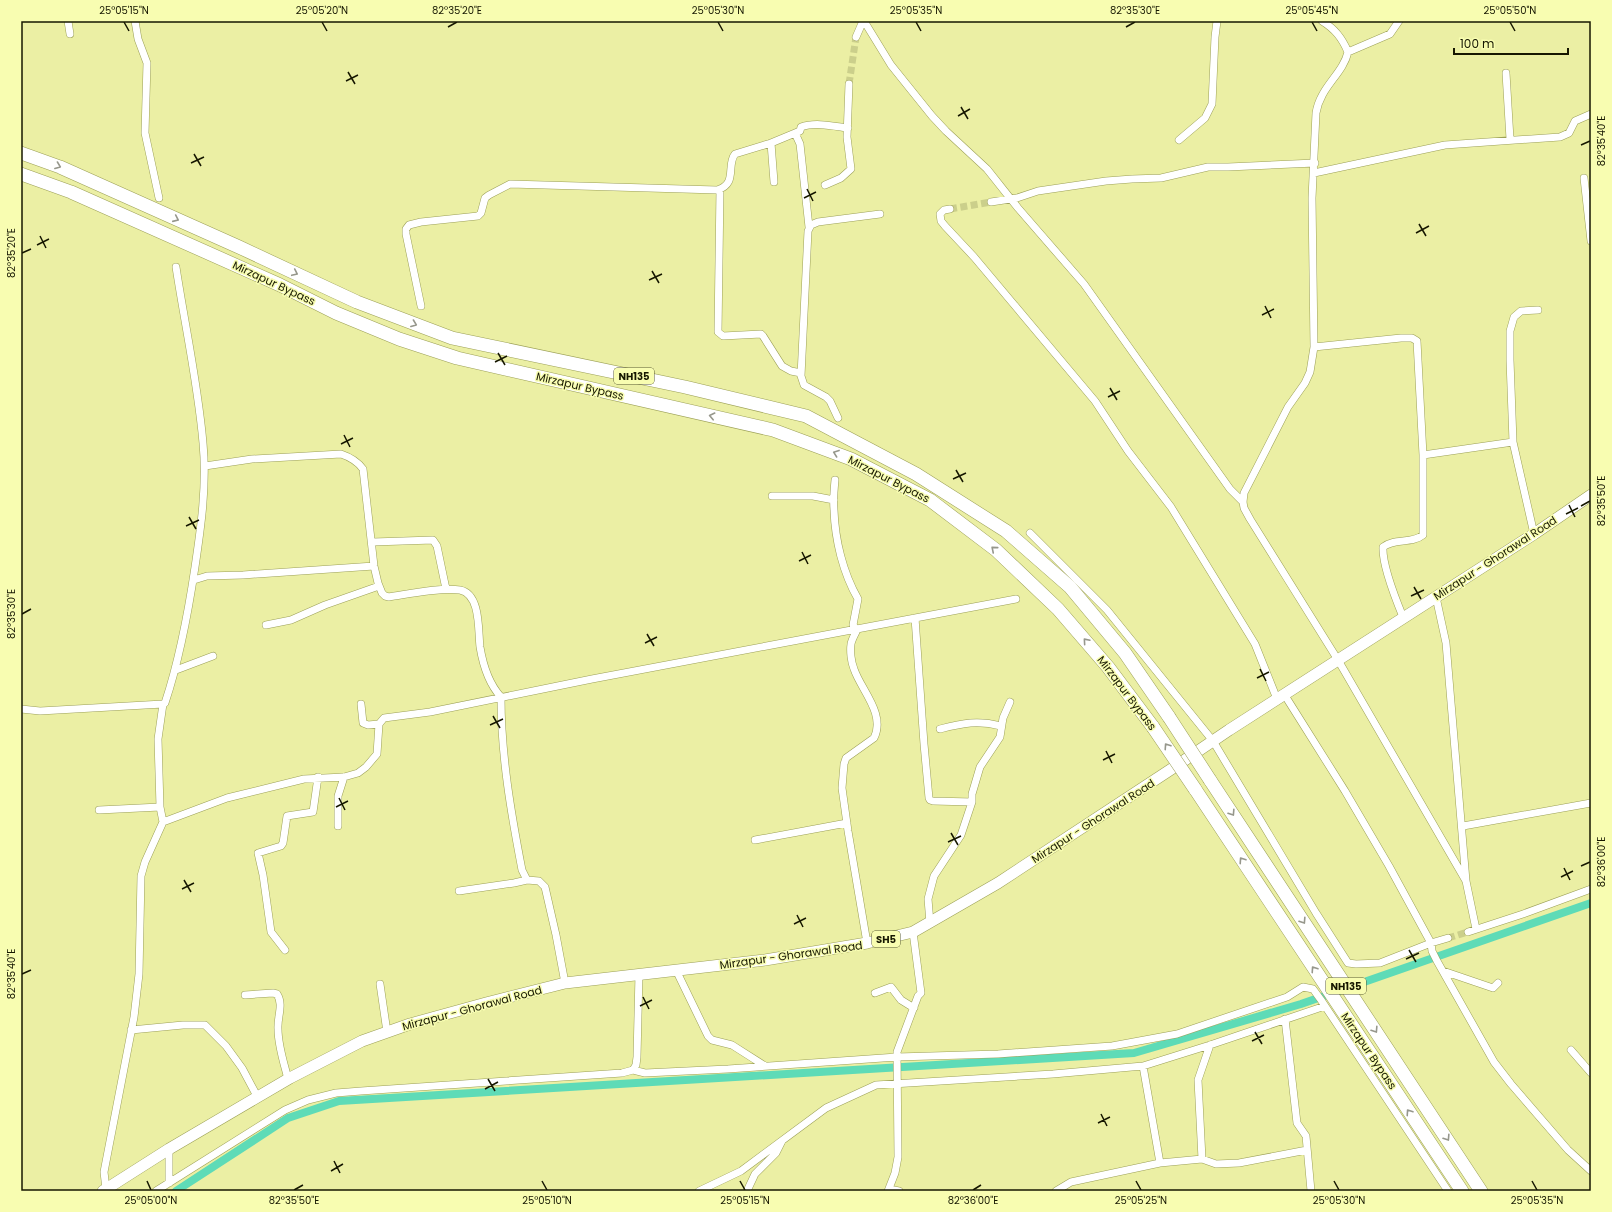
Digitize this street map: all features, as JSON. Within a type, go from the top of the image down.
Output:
[{"type":"highway","name":"Mirzapur Bypass","points":[[21,153],[60,167],[357,302],[452,338],[685,387],[806,416],[916,474],[1006,531],[1070,587],[1125,653],[1169,716],[1481,1191]]},
{"type":"highway","name":"Mirzapur Bypass","points":[[21,174],[71,192],[280,285],[336,313],[399,339],[457,358],[772,430],[851,459],[930,500],[996,550],[1058,609],[1108,667],[1153,727],[1195,789],[1462,1191]]},
{"type":"main road","name":"Mirzapur - Ghorawal Road","points":[[105,1190],[169,1149],[288,1079],[362,1041],[441,1014],[565,983],[765,960],[867,944],[913,932],[998,883],[1281,696],[1534,534],[1591,495]]},
{"type":"street","points":[[68,21],[70,34]]},
{"type":"street","points":[[135,21],[138,39],[148,63],[144,123],[159,198]]},
{"type":"street","points":[[856,37],[864,21]]},
{"type":"street","points":[[864,21],[891,65],[928,110],[946,131],[987,169],[1084,284],[1230,489],[1243,502]]},
{"type":"street","points":[[1178,140],[1205,118],[1212,104],[1217,21]]},
{"type":"street","points":[[1322,21],[1330,26],[1340,36],[1348,52],[1345,61],[1323,92],[1318,102],[1316,113],[1315,162],[1312,198],[1314,347],[1310,372],[1305,383],[1288,407],[1244,493],[1244,508],[1338,660],[1466,881]]},
{"type":"street","points":[[1348,52],[1390,34],[1399,21]]},
{"type":"street","points":[[1506,73],[1510,140]]},
{"type":"street","points":[[825,186],[842,178],[852,169],[847,137],[849,84]]},
{"type":"street","points":[[1314,173],[1445,144],[1530,140],[1564,136],[1569,133],[1575,121],[1591,114]]},
{"type":"street","points":[[801,373],[791,371],[782,366],[764,336],[761,334],[723,336],[718,332],[720,189],[730,178],[732,160],[735,154],[771,143],[800,131],[801,127],[807,125],[848,128]]},
{"type":"street","points":[[795,133],[800,144],[809,227],[806,260],[801,376],[804,385],[826,397],[830,401],[838,418]]},
{"type":"street","points":[[771,143],[774,182]]},
{"type":"street","points":[[991,202],[1021,197],[1038,191],[1106,181],[1161,178],[1208,167],[1315,162]]},
{"type":"street","points":[[1584,178],[1591,241]]},
{"type":"street","points":[[421,306],[406,234],[407,227],[421,222],[478,216],[481,213],[485,198],[510,184],[591,188],[720,189]]},
{"type":"street","points":[[950,209],[944,210],[940,214],[941,220],[945,226],[979,263],[1094,401],[1124,446],[1170,507],[1254,644],[1281,696],[1349,798],[1389,866],[1431,942],[1432,951],[1437,962],[1494,1062],[1568,1150],[1591,1171]]},
{"type":"street","points":[[809,227],[818,222],[880,214]]},
{"type":"street","points":[[105,1190],[105,1166],[131,1030],[139,974],[141,876],[145,862],[163,822],[160,807],[158,739],[163,704],[165,703],[176,670],[184,639],[201,528],[205,466],[196,383],[176,267]]},
{"type":"street","points":[[1534,534],[1513,442],[1510,331],[1514,317],[1517,313],[1521,311],[1538,310]]},
{"type":"street","points":[[1314,347],[1401,338],[1412,338],[1417,341],[1423,455],[1423,535],[1416,539],[1388,544],[1383,547],[1384,558],[1392,587],[1403,618]]},
{"type":"street","points":[[1423,455],[1513,442]]},
{"type":"street","points":[[205,466],[252,459],[341,454],[347,456],[359,464],[363,469],[374,566],[382,594],[389,597],[446,589],[465,592],[470,596],[477,612],[480,648],[484,664],[493,689],[501,697],[501,724],[508,788],[521,865],[527,880]]},
{"type":"street","points":[[835,480],[835,526],[850,584],[858,599],[853,625],[857,630]]},
{"type":"street","points":[[772,496],[813,496],[834,500]]},
{"type":"street","points":[[1030,533],[1107,610],[1213,741],[1316,913],[1348,963],[1380,963],[1431,942],[1448,938]]},
{"type":"street","points":[[372,542],[433,540],[437,546],[446,589]]},
{"type":"street","points":[[194,580],[207,576],[374,566]]},
{"type":"street","points":[[266,625],[291,620],[332,602],[379,586]]},
{"type":"street","points":[[1436,597],[1446,643],[1463,826],[1466,881],[1476,929]]},
{"type":"street","points":[[163,822],[227,798],[304,779],[344,776],[358,773],[375,758],[377,754],[379,724],[384,718],[390,716],[430,712],[501,697],[1016,600]]},
{"type":"street","points":[[915,618],[929,798],[933,802],[972,802]]},
{"type":"street","points":[[857,630],[851,643],[852,660],[854,669],[874,710],[876,733],[874,738],[846,758],[842,788],[867,944]]},
{"type":"street","points":[[176,670],[213,656]]},
{"type":"street","points":[[930,923],[928,899],[934,876],[961,835],[972,802],[972,794],[980,767],[1000,737],[1001,726],[1010,702]]},
{"type":"street","points":[[21,709],[40,711],[163,704]]},
{"type":"street","points":[[361,704],[363,723],[368,725],[379,724]]},
{"type":"street","points":[[940,729],[966,722],[987,722],[1001,726]]},
{"type":"street","points":[[338,826],[338,796],[344,776]]},
{"type":"street","points":[[285,950],[271,932],[263,874],[258,853],[281,846],[283,843],[287,816],[313,812],[318,778]]},
{"type":"street","points":[[1463,826],[1591,803]]},
{"type":"street","points":[[99,810],[160,807]]},
{"type":"street","points":[[755,840],[847,824]]},
{"type":"street","points":[[459,891],[514,884],[527,880],[539,881],[545,887],[565,983]]},
{"type":"street","points":[[1468,932],[1523,914],[1591,888]]},
{"type":"street","points":[[899,1191],[889,1190],[895,1173],[898,1157],[898,1049],[921,993],[913,932]]},
{"type":"street","points":[[676,970],[708,1036],[712,1040],[732,1045],[746,1052],[765,1066]]},
{"type":"street","points":[[1443,971],[1493,988],[1498,982]]},
{"type":"street","points":[[633,1070],[636,1065],[637,1057],[640,974]]},
{"type":"street","points":[[380,984],[387,1032]]},
{"type":"street","points":[[875,994],[891,987],[901,1000],[914,1008]]},
{"type":"street","points":[[156,1191],[274,1116],[308,1100],[336,1093],[622,1073],[633,1070],[645,1073],[897,1060],[1112,1046],[1177,1034],[1287,996],[1303,987],[1313,989],[1323,1003],[1448,1191]]},
{"type":"street","points":[[245,994],[274,993],[280,998],[281,1003],[278,1030],[288,1079]]},
{"type":"street","points":[[699,1191],[741,1171],[826,1108],[876,1085],[1053,1074],[1143,1066],[1285,1019],[1323,1003]]},
{"type":"street","points":[[1285,1019],[1297,1123],[1306,1136],[1311,1191]]},
{"type":"street","points":[[131,1030],[183,1025],[205,1025],[230,1052],[242,1068],[257,1096]]},
{"type":"street","points":[[1202,1159],[1198,1080],[1210,1045]]},
{"type":"street","points":[[1571,1050],[1591,1073]]},
{"type":"street","points":[[1143,1066],[1160,1163]]},
{"type":"street","points":[[747,1191],[755,1174],[776,1154],[783,1139]]},
{"type":"street","points":[[169,1149],[169,1183]]},
{"type":"street","points":[[1056,1191],[1075,1181],[1160,1163],[1202,1159],[1216,1164],[1233,1164],[1307,1150]]},
{"type":"waterway","points":[[176,1191],[288,1118],[339,1101],[1134,1053],[1301,1004],[1591,903]]},
{"type":"tunnel","points":[[849,84],[856,37]]},
{"type":"tunnel","points":[[950,209],[991,202]]},
{"type":"tunnel","points":[[1448,938],[1468,932]]}]
